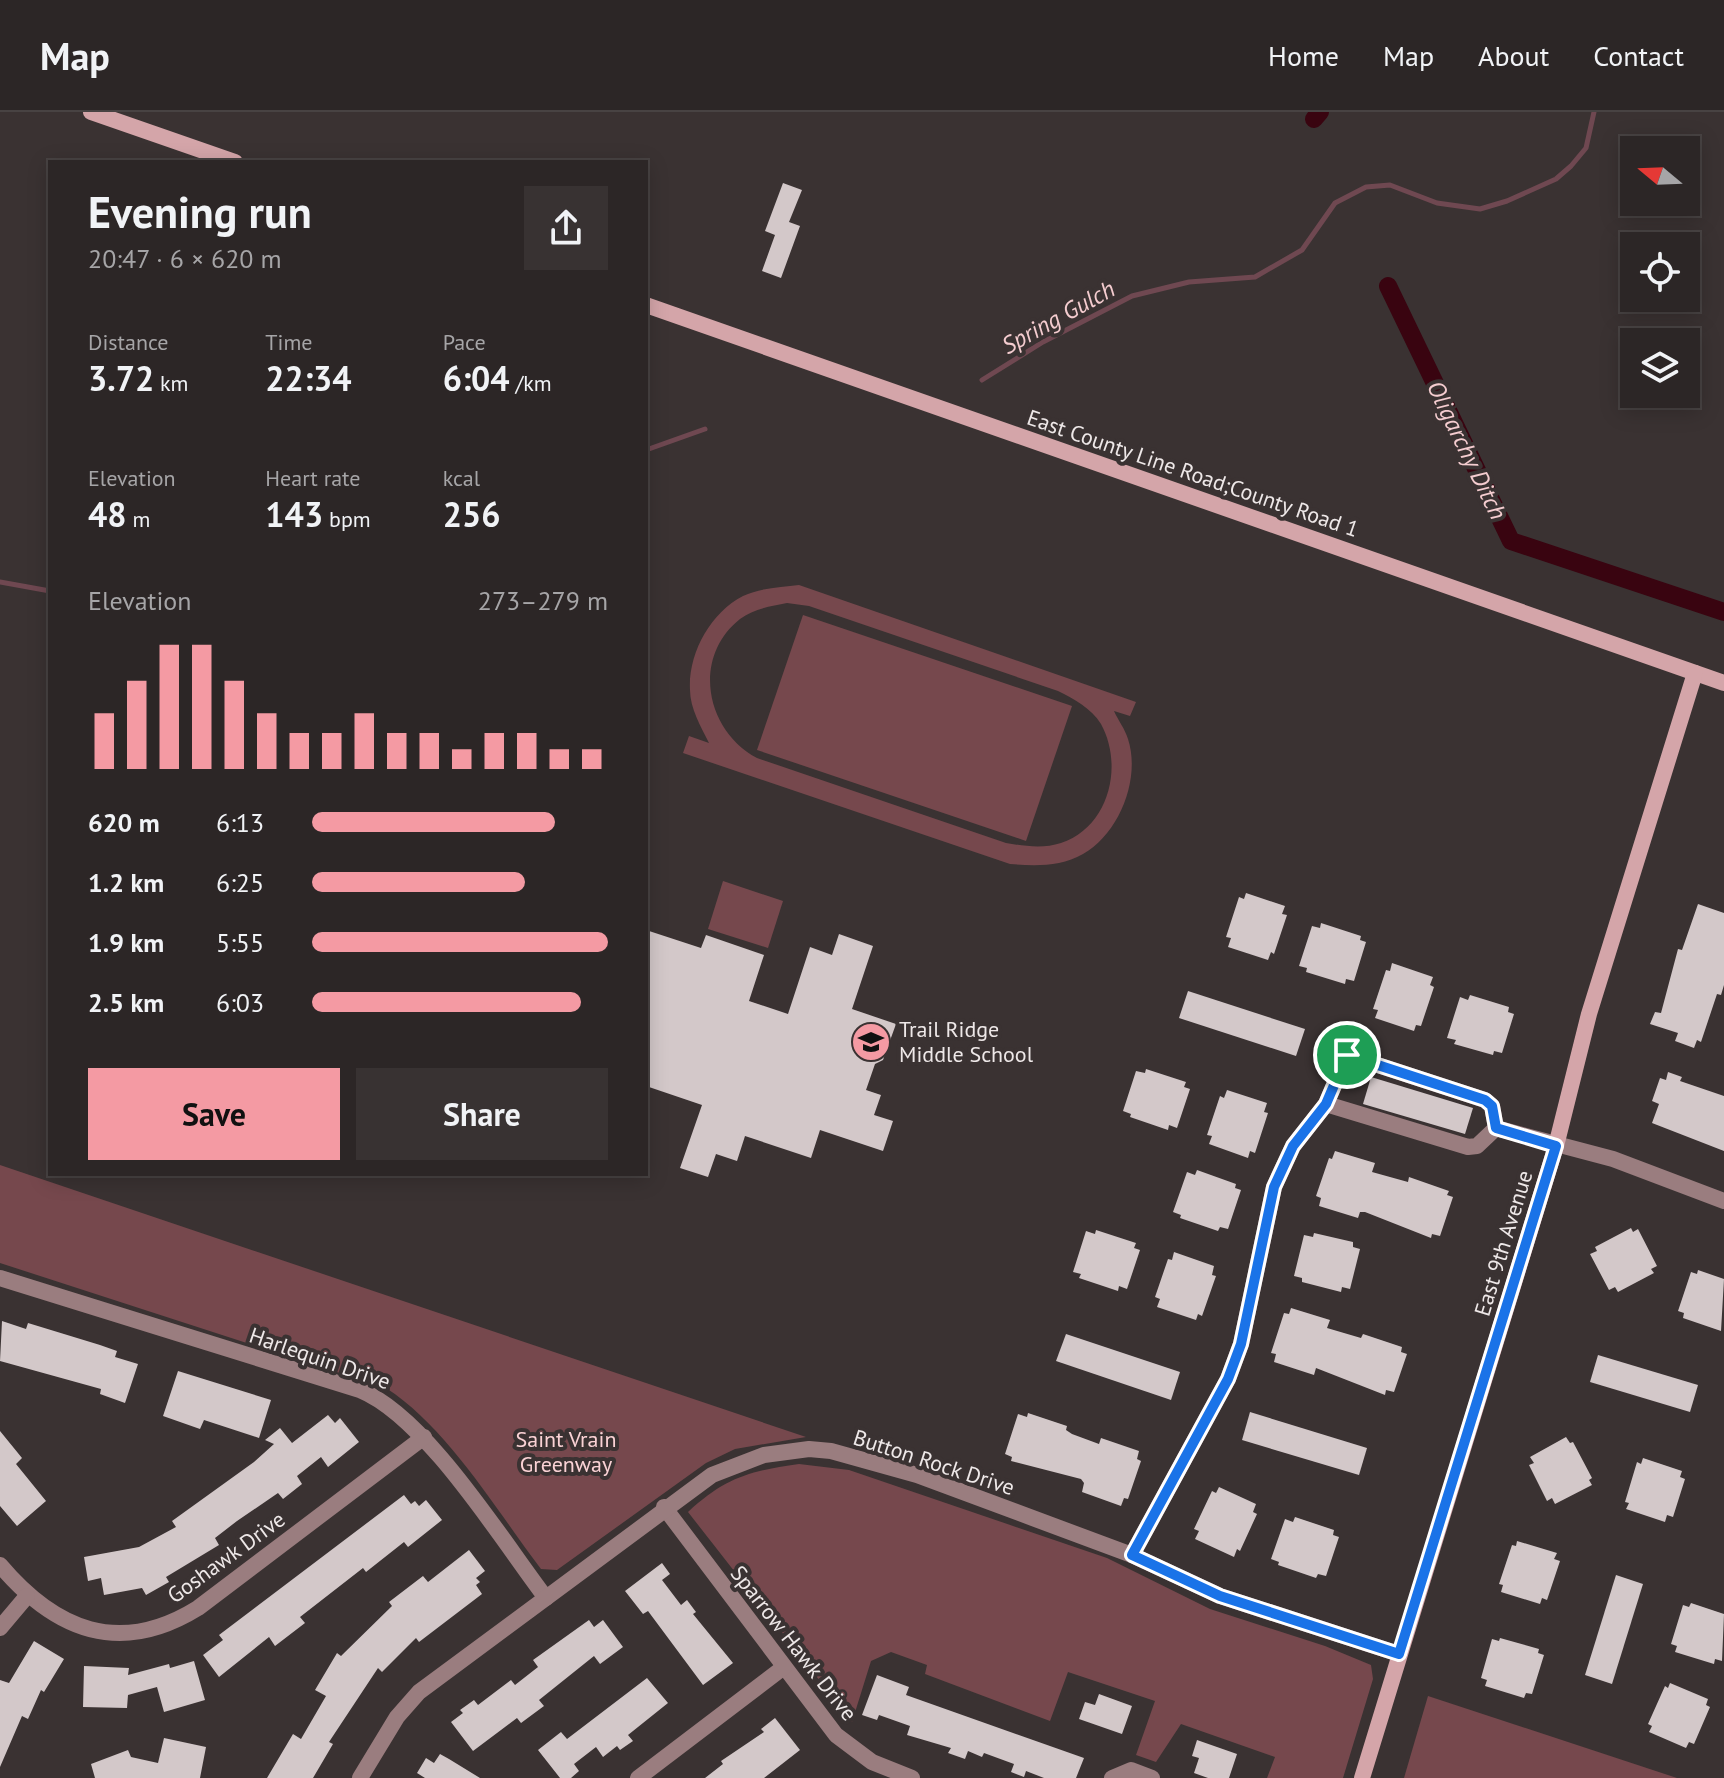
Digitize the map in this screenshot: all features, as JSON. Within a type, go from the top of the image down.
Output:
[{"type":"main road","points":[[91,112],[229,160]]},
{"type":"main road","name":"East County Line Road;County Road 1","points":[[648,306],[1724,683]]},
{"type":"main road","name":"East 9th Avenue","points":[[1362,1778],[1556,1146],[1589,1014],[1695,673]]},
{"type":"street","points":[[1132,1555],[1228,1379],[1241,1344],[1274,1187],[1293,1146],[1326,1104],[1347,1055],[1485,1100],[1492,1106],[1496,1128]]},
{"type":"street","points":[[1326,1104],[1468,1147],[1477,1146],[1496,1128]]},
{"type":"street","points":[[1496,1128],[1625,1163],[1724,1201]]},
{"type":"street","name":"Harlequin Drive","points":[[0,1278],[360,1390],[392,1406],[424,1437],[546,1598]]},
{"type":"street","name":"Goshawk Drive","points":[[0,1565],[27,1596],[57,1617],[90,1630],[145,1630],[181,1618],[424,1437]]},
{"type":"street","name":"Button Rock Drive","points":[[360,1778],[407,1703],[664,1507],[712,1475],[782,1451],[831,1451],[917,1475],[1132,1555],[1220,1596],[1399,1654]]},
{"type":"street","name":"Sparrow Hawk Drive","points":[[664,1507],[836,1735],[852,1750],[912,1778]]},
{"type":"street","points":[[0,1628],[27,1596]]},
{"type":"street","points":[[638,1778],[784,1667]]},
{"type":"street","points":[[1112,1778],[1131,1770],[1152,1778]]},
{"type":"green space","points":[[799,585],[1136,702],[1130,716],[1114,711],[1128,739],[1132,771],[1124,804],[1107,833],[1083,854],[1065,861],[1038,865],[1010,864],[683,753],[689,736],[709,743],[690,697],[690,676],[697,649],[711,624],[731,603],[743,596]],"holes":[[[787,603],[809,606],[1058,691],[1087,709],[1101,724],[1111,758],[1108,793],[1091,824],[1077,835],[1054,845],[1006,843],[757,758],[740,746],[716,712],[710,673],[715,653],[725,635],[740,619],[751,613]]]},
{"type":"green space","points":[[803,615],[1072,706],[1026,841],[757,750]]},
{"type":"green space","points":[[723,881],[783,901],[768,948],[708,929]]},
{"type":"green space","name":"Saint Vrain Greenway","points":[[0,1165],[806,1437],[735,1449],[706,1463],[557,1570],[541,1569],[450,1447],[409,1405],[386,1388],[0,1263]]},
{"type":"green space","points":[[799,1464],[849,1470],[1107,1558],[1210,1609],[1325,1646],[1371,1665],[1373,1679],[1343,1778],[1267,1778],[1275,1757],[1181,1724],[1156,1762],[1136,1755],[1155,1701],[1068,1672],[1050,1721],[925,1674],[927,1665],[891,1652],[871,1661],[852,1722],[688,1512],[727,1483],[766,1470]]},
{"type":"green space","points":[[1428,1696],[1677,1778],[1404,1778]]},
{"type":"building","points":[[783,183],[802,190],[789,222],[800,226],[781,278],[762,271],[775,235],[765,231]]},
{"type":"building","points":[[1246,893],[1285,906],[1282,914],[1287,915],[1274,954],[1271,952],[1268,960],[1228,947],[1231,938],[1226,937],[1239,897],[1244,899]]},
{"type":"building","points":[[1698,904],[1724,913],[1724,985],[1721,995],[1717,994],[1701,1042],[1697,1040],[1694,1048],[1675,1041],[1678,1033],[1650,1024],[1655,1012],[1661,1013],[1678,949],[1682,950]]},
{"type":"building","points":[[1321,923],[1361,936],[1360,940],[1366,942],[1354,981],[1346,979],[1345,984],[1306,972],[1307,968],[1299,966],[1312,926],[1320,928]]},
{"type":"building","points":[[648,931],[701,948],[706,935],[764,955],[749,1001],[788,1014],[810,947],[832,955],[839,934],[873,946],[852,1009],[896,1024],[883,1060],[875,1064],[866,1090],[881,1095],[874,1115],[893,1121],[883,1151],[820,1130],[811,1158],[745,1136],[737,1161],[716,1154],[708,1177],[680,1168],[702,1105],[648,1087]]},
{"type":"building","points":[[1392,963],[1433,977],[1430,985],[1434,987],[1421,1026],[1416,1025],[1414,1031],[1375,1018],[1378,1010],[1373,1009],[1386,970],[1390,971]]},
{"type":"building","points":[[1188,991],[1305,1029],[1296,1056],[1179,1018]]},
{"type":"building","points":[[1470,995],[1509,1007],[1508,1012],[1514,1014],[1502,1053],[1494,1051],[1493,1055],[1454,1044],[1456,1040],[1447,1038],[1460,997],[1468,1000]]},
{"type":"building","points":[[1146,1069],[1186,1082],[1184,1087],[1190,1089],[1177,1128],[1169,1125],[1168,1130],[1130,1117],[1131,1114],[1123,1111],[1136,1071],[1145,1073]]},
{"type":"building","points":[[1668,1072],[1682,1077],[1680,1081],[1724,1096],[1724,1151],[1652,1123],[1659,1104],[1652,1101],[1660,1078],[1666,1080]]},
{"type":"building","points":[[1371,1077],[1473,1108],[1465,1134],[1363,1104]]},
{"type":"building","points":[[1227,1090],[1267,1103],[1264,1112],[1268,1113],[1255,1153],[1250,1151],[1248,1158],[1209,1144],[1212,1136],[1207,1135],[1220,1096],[1224,1098]]},
{"type":"building","points":[[1335,1151],[1375,1163],[1372,1172],[1408,1182],[1409,1177],[1449,1191],[1447,1195],[1453,1197],[1440,1236],[1432,1234],[1431,1238],[1365,1212],[1360,1212],[1358,1218],[1319,1206],[1321,1198],[1316,1196],[1329,1158],[1332,1159]]},
{"type":"building","points":[[1197,1170],[1236,1184],[1235,1188],[1241,1190],[1228,1229],[1220,1227],[1218,1231],[1180,1218],[1181,1215],[1173,1212],[1187,1172],[1195,1175]]},
{"type":"building","points":[[1631,1228],[1633,1232],[1638,1229],[1657,1266],[1651,1269],[1654,1273],[1618,1292],[1615,1287],[1609,1290],[1590,1254],[1597,1251],[1595,1247]]},
{"type":"building","points":[[1096,1230],[1136,1243],[1134,1248],[1140,1250],[1127,1289],[1119,1286],[1118,1291],[1079,1278],[1081,1274],[1073,1272],[1086,1231],[1095,1234]]},
{"type":"building","points":[[1314,1233],[1353,1242],[1353,1247],[1360,1249],[1350,1289],[1342,1287],[1341,1292],[1302,1282],[1302,1278],[1294,1276],[1304,1235],[1313,1237]]},
{"type":"building","points":[[1174,1252],[1214,1266],[1212,1275],[1216,1276],[1202,1316],[1198,1314],[1196,1320],[1157,1307],[1160,1299],[1155,1297],[1168,1259],[1172,1260]]},
{"type":"building","points":[[1698,1270],[1724,1279],[1721,1331],[1683,1318],[1684,1313],[1678,1311],[1691,1272],[1697,1274]]},
{"type":"building","points":[[1291,1308],[1330,1320],[1327,1328],[1361,1338],[1363,1334],[1402,1347],[1401,1352],[1407,1354],[1394,1392],[1386,1390],[1385,1395],[1316,1368],[1314,1375],[1274,1362],[1276,1354],[1271,1353],[1284,1313],[1289,1314]]},
{"type":"building","points":[[2,1321],[26,1329],[28,1323],[100,1345],[117,1351],[115,1357],[138,1364],[125,1403],[100,1394],[101,1389],[0,1361]]},
{"type":"building","points":[[1066,1334],[1180,1372],[1171,1400],[1056,1361]]},
{"type":"building","points":[[1598,1355],[1698,1385],[1690,1412],[1590,1382]]},
{"type":"building","points":[[178,1371],[271,1400],[259,1438],[204,1420],[200,1429],[163,1416]]},
{"type":"building","points":[[1250,1412],[1367,1448],[1359,1475],[1242,1440]]},
{"type":"building","points":[[1028,1413],[1067,1426],[1066,1430],[1072,1434],[1099,1444],[1101,1438],[1139,1451],[1137,1459],[1141,1461],[1128,1499],[1124,1498],[1121,1506],[1082,1492],[1084,1483],[1081,1479],[1011,1461],[1012,1457],[1005,1454],[1018,1414],[1027,1417]]},
{"type":"building","points":[[328,1415],[335,1423],[340,1418],[359,1442],[328,1467],[321,1457],[297,1476],[302,1484],[283,1499],[278,1493],[237,1521],[215,1538],[219,1545],[166,1577],[169,1582],[146,1595],[142,1588],[104,1595],[101,1578],[88,1581],[84,1557],[139,1547],[176,1527],[172,1521],[274,1444],[265,1440],[280,1428],[292,1443]]},
{"type":"building","points":[[0,1431],[22,1458],[16,1464],[46,1501],[17,1526],[0,1506]]},
{"type":"building","points":[[1566,1437],[1570,1443],[1573,1442],[1592,1478],[1589,1480],[1592,1485],[1555,1504],[1552,1498],[1547,1501],[1529,1465],[1534,1463],[1530,1457]]},
{"type":"building","points":[[1643,1458],[1682,1471],[1680,1477],[1685,1479],[1673,1517],[1667,1515],[1665,1522],[1626,1509],[1629,1503],[1625,1502],[1637,1462],[1641,1464]]},
{"type":"building","points":[[1219,1487],[1256,1504],[1253,1512],[1257,1514],[1240,1551],[1237,1549],[1234,1557],[1195,1539],[1199,1531],[1194,1529],[1212,1491],[1216,1493]]},
{"type":"building","points":[[404,1495],[411,1504],[415,1501],[419,1506],[426,1500],[442,1520],[408,1547],[404,1542],[366,1572],[363,1568],[300,1617],[305,1623],[275,1646],[269,1637],[219,1677],[203,1655],[223,1640],[219,1635]]},
{"type":"building","points":[[1295,1517],[1334,1530],[1333,1535],[1339,1537],[1326,1576],[1318,1574],[1316,1578],[1278,1565],[1279,1562],[1271,1559],[1285,1519],[1293,1522]]},
{"type":"building","points":[[1517,1541],[1557,1553],[1554,1559],[1560,1561],[1547,1600],[1542,1598],[1540,1604],[1501,1592],[1503,1585],[1499,1584],[1512,1545],[1516,1546]]},
{"type":"building","points":[[469,1550],[485,1571],[476,1578],[480,1582],[476,1585],[482,1594],[419,1642],[416,1638],[382,1672],[378,1668],[329,1742],[333,1744],[313,1778],[267,1778],[293,1734],[301,1739],[326,1696],[315,1690],[337,1653],[341,1656],[392,1606],[389,1602],[423,1576],[428,1582]]},
{"type":"building","points":[[662,1563],[670,1574],[662,1580],[681,1605],[687,1600],[696,1612],[693,1614],[733,1663],[703,1685],[648,1611],[643,1614],[625,1591]]},
{"type":"building","points":[[1616,1575],[1643,1584],[1612,1684],[1585,1675]]},
{"type":"building","points":[[1691,1603],[1724,1614],[1722,1661],[1715,1659],[1714,1664],[1675,1652],[1677,1646],[1671,1644],[1683,1605],[1689,1607]]},
{"type":"building","points":[[589,1620],[594,1627],[603,1620],[623,1647],[600,1664],[594,1656],[539,1700],[544,1706],[521,1723],[517,1718],[473,1751],[451,1722],[463,1713],[460,1710],[474,1700],[478,1705],[511,1680],[515,1685],[538,1667],[533,1660]]},
{"type":"building","points":[[1500,1638],[1539,1649],[1538,1653],[1544,1655],[1532,1694],[1526,1693],[1524,1698],[1485,1686],[1487,1680],[1481,1678],[1492,1639],[1499,1641]]},
{"type":"building","points":[[34,1641],[64,1659],[44,1692],[41,1690],[28,1719],[22,1716],[0,1767],[0,1680],[9,1683]]},
{"type":"building","points":[[194,1661],[205,1700],[164,1712],[157,1687],[128,1695],[127,1708],[83,1707],[84,1666],[129,1668],[128,1675]]},
{"type":"building","points":[[877,1675],[909,1687],[906,1695],[1084,1758],[1076,1778],[1044,1778],[1026,1771],[1024,1777],[1011,1772],[1014,1764],[984,1753],[982,1757],[968,1751],[965,1759],[948,1753],[951,1748],[907,1735],[910,1726],[879,1715],[877,1720],[862,1715]]},
{"type":"building","points":[[647,1678],[668,1703],[628,1735],[633,1741],[620,1750],[617,1746],[603,1757],[596,1747],[574,1764],[579,1771],[571,1778],[560,1778],[538,1750],[561,1732],[567,1739]]},
{"type":"building","points":[[1670,1683],[1708,1699],[1706,1705],[1710,1707],[1694,1744],[1689,1742],[1686,1748],[1649,1732],[1652,1726],[1648,1724],[1665,1686],[1668,1688]]},
{"type":"building","points":[[1099,1694],[1132,1706],[1122,1734],[1079,1719],[1085,1702],[1095,1705]]},
{"type":"building","points":[[775,1718],[800,1750],[764,1778],[705,1778],[723,1764],[721,1761],[764,1732],[761,1729]]},
{"type":"building","points":[[164,1738],[206,1747],[200,1778],[95,1778],[91,1764],[128,1750],[131,1757],[158,1763]]},
{"type":"building","points":[[1197,1740],[1237,1754],[1229,1778],[1208,1778],[1194,1773],[1199,1758],[1192,1756]]},
{"type":"building","points":[[440,1754],[480,1778],[425,1778],[417,1773],[426,1758],[434,1763]]},
{"type":"waterway","name":"Oligarchy Ditch","points":[[1314,119],[1320,112]]},
{"type":"waterway","name":"Spring Gulch","points":[[982,380],[1043,342],[1132,296],[1189,282],[1255,277],[1302,250],[1335,203],[1366,187],[1390,185],[1437,203],[1480,209],[1507,201],[1556,179],[1571,166],[1586,148],[1594,112]]},
{"type":"waterway","name":"Oligarchy Ditch","points":[[1388,286],[1511,541],[1724,612]]},
{"type":"waterway","name":"Spring Gulch","points":[[648,449],[705,429]]},
{"type":"waterway","name":"Spring Gulch","points":[[0,582],[48,591]]},
{"type":"place","name":"Trail Ridge Middle School","points":[[871,1042]]},
{"type":"route","points":[[1347,1055],[1485,1100],[1492,1106],[1496,1128],[1556,1146],[1399,1654],[1220,1596],[1132,1555],[1228,1379],[1241,1344],[1274,1187],[1293,1146],[1326,1104],[1347,1055]]}]
